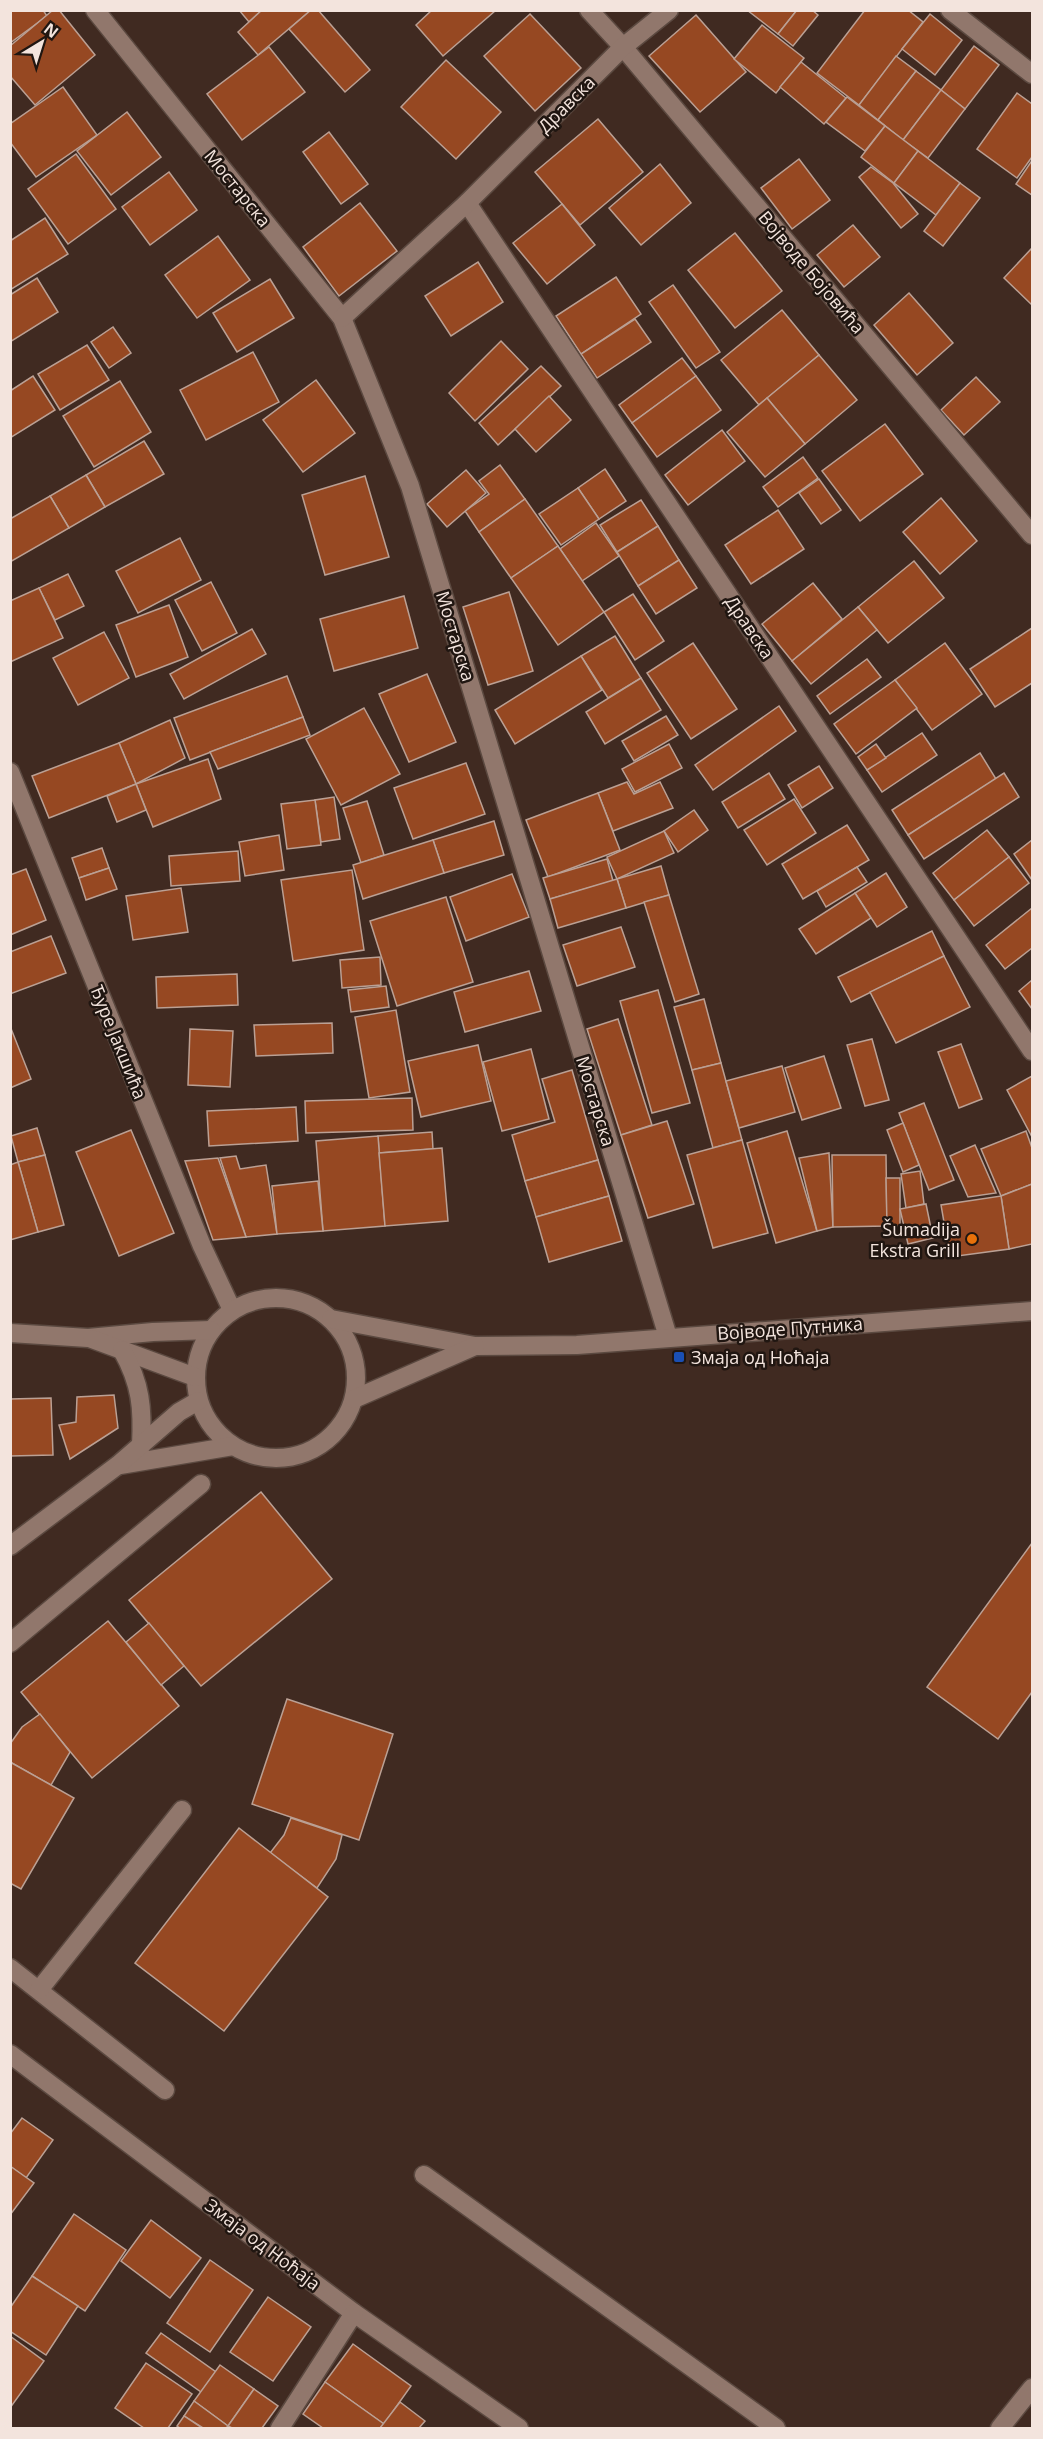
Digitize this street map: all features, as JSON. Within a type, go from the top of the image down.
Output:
[{"type":"street","name":"Мостарска","points":[[95,10],[342,318],[410,486],[668,1337]]},
{"type":"street","name":"Војводе Бојовића","points":[[589,10],[623,47],[1032,535]]},
{"type":"street","name":"Дравска","points":[[342,318],[467,203],[623,47],[669,10]]},
{"type":"street","points":[[950,10],[1032,74]]},
{"type":"street","name":"Дравска","points":[[467,203],[1032,1051]]},
{"type":"street","name":"Ђуре Јакшића","points":[[10,772],[202,1246],[232,1310]]},
{"type":"street","name":"Војводе Путника","points":[[283,1298],[309,1305],[331,1319],[348,1342],[356,1370],[354,1399],[344,1422],[327,1441],[306,1453],[282,1459],[256,1456],[233,1446],[219,1436],[208,1422],[198,1401],[195,1377],[202,1344],[211,1330],[232,1310],[256,1299],[283,1298]]},
{"type":"street","name":"Војводе Путника","points":[[331,1319],[475,1346],[578,1345],[1032,1311]]},
{"type":"street","points":[[10,1333],[88,1338],[211,1330]]},
{"type":"street","points":[[88,1338],[195,1377]]},
{"type":"street","name":"Војводе Путника","points":[[354,1399],[475,1346]]},
{"type":"street","points":[[122,1350],[135,1373],[141,1396],[141,1446]]},
{"type":"street","points":[[10,1546],[118,1466],[179,1412],[198,1401]]},
{"type":"street","points":[[118,1466],[233,1446]]},
{"type":"street","points":[[10,1643],[201,1484]]},
{"type":"street","points":[[39,1990],[182,1810]]},
{"type":"street","points":[[10,1968],[165,2090]]},
{"type":"street","name":"Змаја од Ноћаја","points":[[10,2054],[354,2313],[519,2428]]},
{"type":"street","points":[[424,2175],[776,2428]]},
{"type":"street","points":[[280,2428],[354,2313]]},
{"type":"street","points":[[1000,2428],[1032,2388]]},
{"type":"building","points":[[10,10],[43,10],[47,16],[10,43]]},
{"type":"building","points":[[53,10],[59,10],[95,55],[35,105],[10,76],[10,46]]},
{"type":"building","points":[[239,10],[262,10],[249,22]]},
{"type":"building","points":[[262,10],[311,10],[258,55],[238,32]]},
{"type":"building","points":[[311,10],[318,10],[370,70],[345,92],[289,29]]},
{"type":"building","points":[[432,10],[495,11],[443,56],[416,25]]},
{"type":"building","points":[[747,10],[797,10],[778,34]]},
{"type":"building","points":[[797,10],[812,10],[818,15],[793,46],[778,34]]},
{"type":"building","points":[[865,10],[908,10],[923,22],[859,105],[817,73]]},
{"type":"building","points":[[530,14],[581,68],[535,111],[484,56]]},
{"type":"building","points":[[930,14],[962,40],[935,75],[902,49]]},
{"type":"building","points":[[696,15],[746,72],[700,112],[649,56]]},
{"type":"building","points":[[762,25],[804,58],[776,93],[734,59]]},
{"type":"building","points":[[974,46],[999,65],[965,109],[941,90]]},
{"type":"building","points":[[269,47],[305,92],[242,140],[207,94]]},
{"type":"building","points":[[896,56],[916,71],[878,120],[859,105]]},
{"type":"building","points":[[446,60],[501,112],[456,159],[401,107]]},
{"type":"building","points":[[801,62],[846,98],[824,124],[780,87]]},
{"type":"building","points":[[916,71],[941,90],[903,140],[878,120]]},
{"type":"building","points":[[63,87],[97,135],[36,177],[10,142],[10,124]]},
{"type":"building","points":[[941,90],[965,109],[928,158],[903,140]]},
{"type":"building","points":[[1017,93],[1032,104],[1032,157],[1017,178],[977,149]]},
{"type":"building","points":[[847,97],[885,126],[865,151],[826,122]]},
{"type":"building","points":[[127,112],[161,157],[111,195],[77,151]]},
{"type":"building","points":[[598,119],[643,172],[580,225],[535,172]]},
{"type":"building","points":[[885,126],[918,151],[894,183],[861,157]]},
{"type":"building","points":[[329,132],[368,184],[341,204],[303,152]]},
{"type":"building","points":[[918,151],[960,183],[936,215],[894,183]]},
{"type":"building","points":[[76,154],[116,209],[68,244],[28,189]]},
{"type":"building","points":[[799,159],[830,200],[792,229],[761,188]]},
{"type":"building","points":[[1031,162],[1032,164],[1032,195],[1016,184]]},
{"type":"building","points":[[660,164],[691,203],[641,245],[609,208]]},
{"type":"building","points":[[871,167],[893,183],[918,214],[901,228],[859,177]]},
{"type":"building","points":[[169,172],[197,210],[150,245],[122,207]]},
{"type":"building","points":[[960,183],[980,198],[943,246],[924,231]]},
{"type":"building","points":[[360,203],[397,251],[339,296],[303,247]]},
{"type":"building","points":[[562,204],[595,245],[547,284],[513,243]]},
{"type":"building","points":[[45,218],[68,254],[10,290],[10,241]]},
{"type":"building","points":[[853,225],[880,257],[844,287],[817,255]]},
{"type":"building","points":[[735,233],[782,291],[735,328],[688,270]]},
{"type":"building","points":[[218,236],[250,280],[197,318],[165,275]]},
{"type":"building","points":[[1032,248],[1032,305],[1004,278]]},
{"type":"building","points":[[478,262],[503,302],[451,336],[425,296]]},
{"type":"building","points":[[616,277],[641,314],[581,354],[556,316]]},
{"type":"building","points":[[37,278],[58,312],[10,342],[10,295]]},
{"type":"building","points":[[270,279],[294,318],[237,352],[213,313]]},
{"type":"building","points":[[673,285],[720,352],[696,368],[649,302]]},
{"type":"building","points":[[909,293],[953,343],[917,375],[874,325]]},
{"type":"building","points":[[782,310],[819,355],[759,405],[721,360]]},
{"type":"building","points":[[635,319],[651,342],[597,378],[581,354]]},
{"type":"building","points":[[113,327],[131,353],[109,368],[91,342]]},
{"type":"building","points":[[501,341],[528,369],[475,421],[449,393]]},
{"type":"building","points":[[87,345],[109,380],[60,410],[38,374]]},
{"type":"building","points":[[253,352],[279,402],[206,440],[180,390]]},
{"type":"building","points":[[819,355],[857,400],[805,444],[767,398]]},
{"type":"building","points":[[682,358],[696,376],[632,423],[619,405]]},
{"type":"building","points":[[541,366],[561,386],[498,445],[479,423]]},
{"type":"building","points":[[33,376],[55,410],[10,438],[10,391]]},
{"type":"building","points":[[696,376],[721,410],[657,457],[632,423]]},
{"type":"building","points":[[976,377],[1000,402],[964,435],[941,410]]},
{"type":"building","points":[[316,380],[355,433],[303,472],[263,420]]},
{"type":"building","points":[[120,381],[151,432],[94,467],[63,416]]},
{"type":"building","points":[[549,396],[571,420],[536,452],[515,429]]},
{"type":"building","points":[[767,398],[805,444],[765,477],[727,432]]},
{"type":"building","points":[[885,424],[923,474],[860,521],[822,471]]},
{"type":"building","points":[[722,430],[745,461],[688,505],[665,475]]},
{"type":"building","points":[[144,441],[164,474],[105,507],[86,475]]},
{"type":"building","points":[[803,457],[818,478],[778,507],[763,487]]},
{"type":"building","points":[[500,465],[525,499],[479,532],[465,511],[489,494],[479,481]]},
{"type":"building","points":[[605,469],[626,501],[599,519],[578,488]]},
{"type":"building","points":[[466,470],[486,493],[447,527],[427,504]]},
{"type":"building","points":[[86,475],[105,507],[69,528],[50,496]]},
{"type":"building","points":[[365,476],[389,557],[325,575],[302,495]]},
{"type":"building","points":[[819,479],[841,510],[821,524],[799,493]]},
{"type":"building","points":[[578,488],[599,519],[561,545],[539,514]]},
{"type":"building","points":[[50,496],[69,528],[10,562],[10,519]]},
{"type":"building","points":[[941,498],[977,541],[940,574],[903,532]]},
{"type":"building","points":[[525,499],[558,546],[511,578],[479,532]]},
{"type":"building","points":[[641,500],[658,526],[617,552],[600,525]]},
{"type":"building","points":[[778,510],[804,549],[751,584],[725,545]]},
{"type":"building","points":[[596,523],[619,556],[582,581],[560,549]]},
{"type":"building","points":[[658,526],[679,560],[638,586],[617,552]]},
{"type":"building","points":[[180,538],[201,580],[138,613],[116,571]]},
{"type":"building","points":[[558,546],[604,612],[558,645],[511,578]]},
{"type":"building","points":[[679,560],[697,588],[656,614],[638,586]]},
{"type":"building","points":[[914,561],[944,598],[888,643],[858,607]]},
{"type":"building","points":[[68,574],[84,606],[55,620],[39,588]]},
{"type":"building","points":[[211,582],[237,633],[202,651],[175,600]]},
{"type":"building","points":[[813,583],[842,619],[792,661],[762,624]]},
{"type":"building","points":[[39,588],[63,638],[10,662],[10,601]]},
{"type":"building","points":[[509,592],[533,671],[488,685],[463,607]]},
{"type":"building","points":[[633,594],[664,641],[635,660],[604,612]]},
{"type":"building","points":[[404,596],[418,648],[334,671],[320,619]]},
{"type":"building","points":[[169,605],[188,657],[136,677],[116,625]]},
{"type":"building","points":[[858,607],[877,630],[811,684],[792,661]]},
{"type":"building","points":[[1032,628],[1032,683],[995,707],[970,669]]},
{"type":"building","points":[[252,629],[266,654],[184,699],[170,674]]},
{"type":"building","points":[[104,632],[129,678],[78,705],[53,658]]},
{"type":"building","points":[[615,636],[641,678],[608,698],[581,656]]},
{"type":"building","points":[[693,643],[737,709],[691,739],[647,673]]},
{"type":"building","points":[[945,643],[982,694],[932,730],[895,680]]},
{"type":"building","points":[[581,656],[602,690],[515,744],[495,710]]},
{"type":"building","points":[[867,659],[881,677],[830,714],[817,696]]},
{"type":"building","points":[[427,674],[456,742],[409,762],[379,694]]},
{"type":"building","points":[[287,676],[303,717],[190,760],[174,718]]},
{"type":"building","points":[[641,678],[661,710],[605,744],[586,712]]},
{"type":"building","points":[[895,680],[917,708],[856,754],[834,724]]},
{"type":"building","points":[[779,706],[796,731],[713,790],[695,765]]},
{"type":"building","points":[[364,708],[400,774],[341,805],[306,739]]},
{"type":"building","points":[[666,716],[678,735],[634,761],[622,741]]},
{"type":"building","points":[[303,717],[310,735],[218,769],[210,752]]},
{"type":"building","points":[[170,720],[185,758],[136,784],[119,743]]},
{"type":"building","points":[[922,733],[937,755],[882,792],[867,770]]},
{"type":"building","points":[[119,743],[136,784],[49,818],[32,776]]},
{"type":"building","points":[[669,744],[682,768],[635,792],[622,769]]},
{"type":"building","points":[[876,744],[886,758],[867,770],[858,757]]},
{"type":"building","points":[[980,753],[996,779],[908,835],[892,810]]},
{"type":"building","points":[[208,759],[221,799],[153,827],[136,784]]},
{"type":"building","points":[[466,763],[485,814],[413,839],[394,788]]},
{"type":"building","points":[[819,766],[833,788],[802,808],[788,785]]},
{"type":"building","points":[[769,773],[785,799],[738,828],[722,802]]},
{"type":"building","points":[[1004,773],[1019,797],[924,859],[908,835]]},
{"type":"building","points":[[627,782],[634,794],[660,782],[673,808],[613,831],[598,793]]},
{"type":"building","points":[[136,784],[146,810],[117,822],[107,796]]},
{"type":"building","points":[[598,793],[620,850],[548,877],[526,820]]},
{"type":"building","points":[[334,797],[340,839],[321,842],[315,800]]},
{"type":"building","points":[[794,799],[816,833],[767,865],[744,830]]},
{"type":"building","points":[[315,800],[321,845],[287,849],[281,804]]},
{"type":"building","points":[[367,801],[384,855],[361,863],[343,808]]},
{"type":"building","points":[[694,810],[708,830],[678,852],[664,831]]},
{"type":"building","points":[[494,821],[504,855],[444,873],[433,840]]},
{"type":"building","points":[[847,825],[869,860],[803,899],[782,864]]},
{"type":"building","points":[[987,830],[1009,857],[954,900],[933,873]]},
{"type":"building","points":[[664,831],[674,853],[617,879],[607,857]]},
{"type":"building","points":[[279,835],[284,870],[245,876],[239,842]]},
{"type":"building","points":[[433,840],[444,873],[363,899],[353,865]]},
{"type":"building","points":[[1032,840],[1032,880],[1014,854]]},
{"type":"building","points":[[102,848],[109,868],[79,878],[72,858]]},
{"type":"building","points":[[238,851],[240,881],[171,886],[169,856]]},
{"type":"building","points":[[1009,857],[1029,883],[974,926],[954,900]]},
{"type":"building","points":[[607,859],[613,881],[550,899],[543,878]]},
{"type":"building","points":[[661,866],[669,895],[626,908],[617,879]]},
{"type":"building","points":[[857,867],[867,882],[826,907],[817,891]]},
{"type":"building","points":[[109,868],[117,889],[86,900],[79,878]]},
{"type":"building","points":[[26,869],[46,920],[10,935],[10,875]]},
{"type":"building","points":[[352,870],[364,950],[293,961],[281,880]]},
{"type":"building","points":[[886,873],[907,907],[877,927],[855,893]]},
{"type":"building","points":[[512,874],[529,917],[466,941],[450,897]]},
{"type":"building","points":[[617,879],[626,908],[558,928],[550,899]]},
{"type":"building","points":[[181,888],[188,932],[133,940],[126,896]]},
{"type":"building","points":[[855,893],[871,918],[816,954],[799,929]]},
{"type":"building","points":[[669,895],[699,994],[675,1002],[644,902]]},
{"type":"building","points":[[446,897],[473,982],[397,1006],[370,921]]},
{"type":"building","points":[[1032,908],[1032,948],[1005,969],[986,945]]},
{"type":"building","points":[[621,927],[635,967],[577,986],[563,945]]},
{"type":"building","points":[[932,931],[944,956],[851,1002],[838,977]]},
{"type":"building","points":[[51,936],[66,973],[10,994],[10,952]]},
{"type":"building","points":[[944,956],[970,1007],[896,1043],[870,992]]},
{"type":"building","points":[[380,957],[381,985],[342,988],[340,960]]},
{"type":"building","points":[[529,971],[541,1011],[465,1032],[454,992]]},
{"type":"building","points":[[237,974],[238,1005],[157,1008],[156,977]]},
{"type":"building","points":[[1032,980],[1032,1009],[1019,991]]},
{"type":"building","points":[[386,986],[389,1007],[351,1012],[348,990]]},
{"type":"building","points":[[658,990],[690,1103],[652,1113],[620,1001]]},
{"type":"building","points":[[704,999],[721,1063],[692,1070],[674,1007]]},
{"type":"building","points":[[396,1010],[410,1092],[369,1098],[355,1017]]},
{"type":"building","points":[[618,1019],[652,1125],[621,1135],[587,1029]]},
{"type":"building","points":[[332,1023],[333,1053],[256,1056],[254,1025]]},
{"type":"building","points":[[10,1026],[31,1079],[10,1088]]},
{"type":"building","points":[[190,1029],[233,1031],[230,1087],[188,1085]]},
{"type":"building","points":[[872,1039],[889,1100],[865,1106],[847,1045]]},
{"type":"building","points":[[961,1044],[982,1099],[959,1108],[938,1052]]},
{"type":"building","points":[[478,1045],[491,1101],[421,1117],[408,1061]]},
{"type":"building","points":[[531,1049],[549,1119],[502,1131],[483,1062]]},
{"type":"building","points":[[824,1056],[841,1108],[802,1120],[785,1068]]},
{"type":"building","points":[[721,1063],[742,1140],[713,1148],[692,1070]]},
{"type":"building","points":[[782,1066],[795,1112],[739,1128],[726,1081]]},
{"type":"building","points":[[572,1070],[598,1160],[525,1181],[512,1135],[555,1122],[542,1079]]},
{"type":"building","points":[[1032,1076],[1032,1137],[1007,1090]]},
{"type":"building","points":[[412,1098],[413,1130],[306,1133],[305,1101]]},
{"type":"building","points":[[924,1103],[954,1180],[929,1190],[899,1113]]},
{"type":"building","points":[[296,1107],[298,1141],[209,1146],[207,1111]]},
{"type":"building","points":[[667,1121],[694,1204],[648,1218],[621,1135]]},
{"type":"building","points":[[903,1123],[919,1165],[903,1172],[887,1130]]},
{"type":"building","points":[[37,1128],[45,1155],[18,1162],[11,1136]]},
{"type":"building","points":[[131,1130],[174,1233],[119,1256],[76,1152]]},
{"type":"building","points":[[787,1131],[817,1231],[776,1243],[747,1143]]},
{"type":"building","points":[[1026,1131],[1032,1148],[1032,1184],[1001,1196],[981,1149]]},
{"type":"building","points":[[432,1132],[433,1149],[379,1153],[378,1136]]},
{"type":"building","points":[[378,1136],[385,1226],[323,1231],[316,1141]]},
{"type":"building","points":[[742,1140],[768,1233],[713,1248],[687,1155]]},
{"type":"building","points":[[975,1145],[996,1193],[968,1197],[950,1156]]},
{"type":"building","points":[[442,1148],[448,1221],[385,1226],[379,1153]]},
{"type":"building","points":[[829,1153],[833,1227],[817,1231],[799,1158]]},
{"type":"building","points":[[45,1155],[64,1225],[38,1232],[18,1162]]},
{"type":"building","points":[[832,1155],[886,1155],[887,1226],[833,1227]]},
{"type":"building","points":[[236,1156],[240,1169],[266,1165],[277,1234],[246,1237],[220,1158]]},
{"type":"building","points":[[218,1158],[246,1237],[213,1240],[185,1161]]},
{"type":"building","points":[[598,1160],[609,1196],[536,1217],[525,1181]]},
{"type":"building","points":[[18,1162],[38,1232],[10,1240],[10,1165]]},
{"type":"building","points":[[920,1171],[924,1204],[906,1208],[901,1174]]},
{"type":"building","points":[[886,1178],[900,1178],[900,1226],[887,1226]]},
{"type":"building","points":[[318,1181],[323,1231],[277,1234],[272,1186]]},
{"type":"building","points":[[1032,1184],[1032,1244],[1009,1249],[1001,1196]]},
{"type":"building","points":[[609,1196],[622,1241],[549,1262],[536,1217]]},
{"type":"building","points":[[1001,1196],[1009,1249],[950,1257],[941,1205]]},
{"type":"building","points":[[926,1204],[933,1238],[908,1244],[900,1209]]},
{"type":"building","points":[[114,1395],[118,1428],[70,1459],[59,1425],[76,1422],[77,1397]]},
{"type":"building","points":[[51,1398],[53,1455],[10,1456],[10,1399]]},
{"type":"building","points":[[261,1492],[332,1579],[201,1686],[129,1600]]},
{"type":"building","points":[[1032,1543],[1032,1692],[998,1739],[927,1687]]},
{"type":"building","points":[[108,1621],[179,1706],[92,1778],[21,1692]]},
{"type":"building","points":[[149,1623],[184,1666],[161,1685],[126,1642]]},
{"type":"building","points":[[287,1699],[393,1734],[359,1840],[252,1804]]},
{"type":"building","points":[[40,1714],[70,1752],[51,1785],[10,1762],[10,1744],[22,1727]]},
{"type":"building","points":[[10,1762],[74,1798],[21,1889],[10,1883]]},
{"type":"building","points":[[291,1818],[342,1835],[336,1859],[317,1888],[270,1853],[284,1835]]},
{"type":"building","points":[[239,1828],[328,1897],[224,2031],[135,1963]]},
{"type":"building","points":[[22,2118],[53,2140],[26,2178],[10,2166],[10,2134]]},
{"type":"building","points":[[10,2166],[34,2183],[10,2215]]},
{"type":"building","points":[[74,2214],[126,2250],[85,2311],[32,2276]]},
{"type":"building","points":[[151,2220],[201,2258],[170,2298],[121,2261]]},
{"type":"building","points":[[210,2260],[253,2290],[210,2352],[167,2323]]},
{"type":"building","points":[[32,2276],[78,2306],[46,2355],[10,2331],[10,2308]]},
{"type":"building","points":[[268,2297],[311,2327],[273,2381],[230,2352]]},
{"type":"building","points":[[161,2333],[216,2372],[201,2392],[146,2353]]},
{"type":"building","points":[[10,2336],[44,2361],[10,2408]]},
{"type":"building","points":[[353,2344],[411,2386],[384,2424],[325,2382]]},
{"type":"building","points":[[146,2363],[192,2394],[168,2428],[144,2428],[115,2408]]},
{"type":"building","points":[[220,2365],[254,2389],[228,2426],[194,2401]]},
{"type":"building","points":[[325,2382],[384,2424],[380,2428],[323,2428],[303,2414]]},
{"type":"building","points":[[254,2389],[278,2406],[262,2428],[228,2426]]},
{"type":"building","points":[[194,2401],[228,2426],[226,2428],[203,2428],[184,2416]]},
{"type":"building","points":[[400,2402],[425,2421],[419,2428],[380,2428]]},
{"type":"building","points":[[184,2416],[202,2428],[177,2426]]},
{"type":"place","name":"Šumadija Ekstra Grill","points":[[972,1239]]},
{"type":"place","name":"Змаја од Ноћаја","points":[[679,1357]]}]
